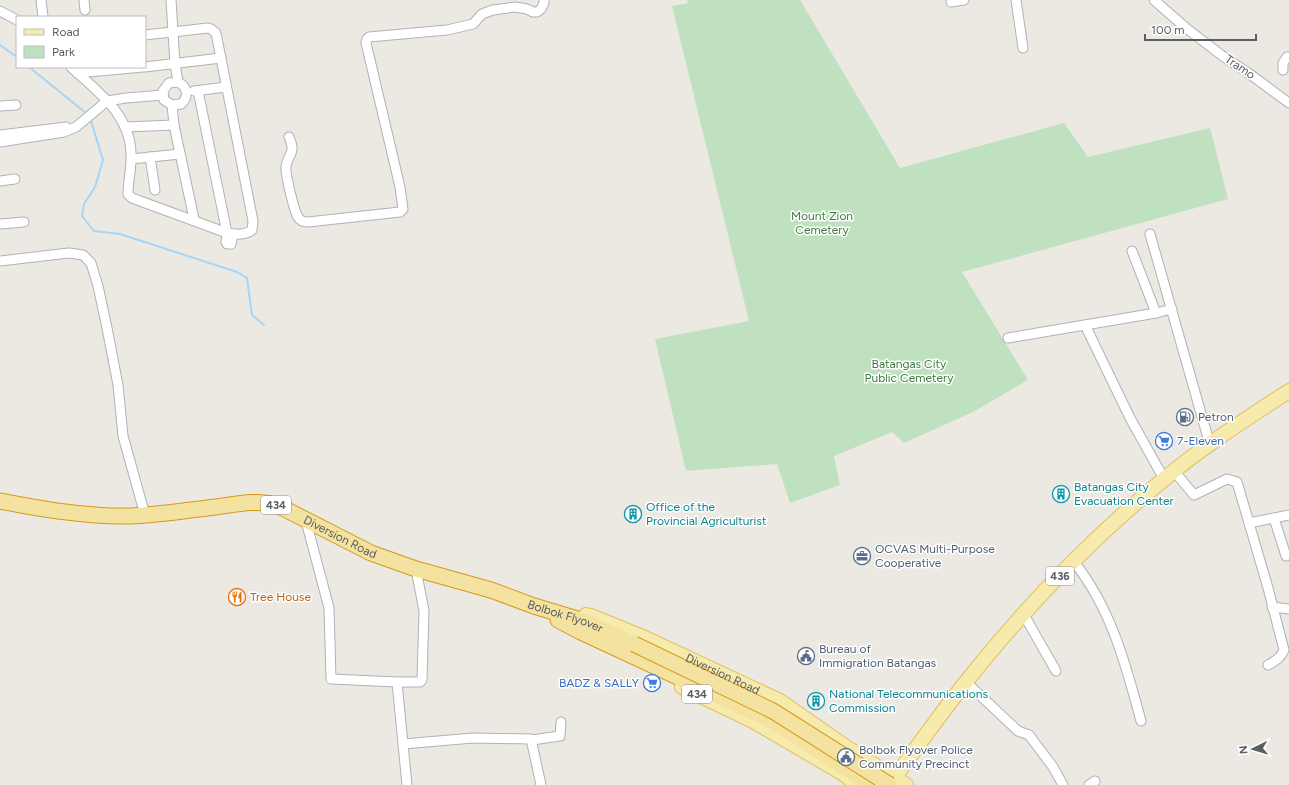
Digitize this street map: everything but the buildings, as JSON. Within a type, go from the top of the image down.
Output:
[{"type":"highway","name":"Diversion Road","points":[[0,501],[40,508],[108,516],[145,515],[262,502],[279,506],[371,553],[416,569],[492,590],[534,606]]},
{"type":"highway","name":"Bolbok Flyover","points":[[534,606],[587,622],[632,649],[768,719],[872,785]]},
{"type":"highway","name":"Bolbok Flyover","points":[[632,649],[773,710],[895,783]]},
{"type":"main road","name":"436","points":[[895,783],[966,682],[1024,615],[1118,518],[1169,475],[1289,391]]},
{"type":"main road","name":"Diversion Road","points":[[534,606],[591,616],[645,638],[780,701],[895,783]]},
{"type":"main road","name":"Diversion Road","points":[[534,606],[581,638],[753,721],[842,773],[858,785]]},
{"type":"street","points":[[42,0],[43,16]]},
{"type":"street","points":[[84,0],[85,10]]},
{"type":"street","points":[[171,0],[172,32],[178,82]]},
{"type":"street","points":[[290,137],[292,142],[292,152],[287,164],[286,173],[297,215],[302,221],[308,222],[400,212],[403,209],[403,205],[400,187],[366,43],[367,39],[369,37],[447,30],[473,24],[482,14],[493,10],[515,7],[527,8],[533,12],[537,12],[542,9],[544,0]]},
{"type":"street","points":[[951,2],[964,0]]},
{"type":"street","points":[[1016,0],[1023,48]]},
{"type":"street","name":"Tramo","points":[[1154,0],[1190,31],[1224,57],[1289,103]]},
{"type":"street","points":[[0,10],[16,19]]},
{"type":"street","points":[[74,70],[120,115],[132,153],[128,194],[132,198],[230,233],[248,233],[252,230],[254,225],[216,34],[211,29],[146,35]]},
{"type":"street","points":[[1283,70],[1283,63],[1287,57],[1289,57]]},
{"type":"street","points":[[146,67],[221,58]]},
{"type":"street","points":[[74,70],[121,68]]},
{"type":"street","points":[[173,82],[182,84],[187,92],[186,97],[181,104],[172,105],[164,100],[163,95],[166,86],[173,82]]},
{"type":"street","points":[[187,92],[226,87]]},
{"type":"street","points":[[198,91],[230,233]]},
{"type":"street","points":[[0,142],[64,132],[76,127],[107,101],[163,95]]},
{"type":"street","points":[[0,106],[16,105]]},
{"type":"street","points":[[172,105],[174,125],[194,220]]},
{"type":"street","points":[[125,127],[174,125]]},
{"type":"street","points":[[0,135],[50,128],[76,127]]},
{"type":"street","points":[[131,158],[180,154]]},
{"type":"street","points":[[150,156],[155,190]]},
{"type":"street","points":[[0,182],[16,179]]},
{"type":"street","points":[[0,224],[24,222]]},
{"type":"street","points":[[1150,234],[1210,445]]},
{"type":"street","points":[[1132,251],[1156,313]]},
{"type":"street","points":[[0,261],[58,253],[74,253],[83,255],[91,264],[98,286],[109,335],[118,385],[123,436],[145,515]]},
{"type":"street","points":[[1008,338],[1172,309]]},
{"type":"street","points":[[1085,325],[1130,418],[1169,475],[1194,494],[1225,480],[1230,479],[1237,482],[1284,650],[1282,655],[1268,665]]},
{"type":"street","points":[[1249,523],[1289,516]]},
{"type":"street","points":[[1274,518],[1286,556]]},
{"type":"street","points":[[306,521],[329,608],[331,680],[397,682],[420,682],[422,680],[424,611],[416,569]]},
{"type":"street","points":[[1074,562],[1090,582],[1112,626],[1131,684],[1141,721]]},
{"type":"street","points":[[1272,606],[1289,609]]},
{"type":"street","points":[[1024,615],[1056,671]]},
{"type":"street","points":[[397,682],[407,785]]},
{"type":"street","points":[[966,682],[1018,731],[1029,735],[1053,768],[1063,785]]},
{"type":"street","points":[[403,744],[473,738],[530,738],[532,740],[560,736],[561,722]]},
{"type":"street","points":[[532,740],[541,785]]},
{"type":"green space","points":[[687,0],[800,0],[900,168],[1064,123],[1088,157],[1210,128],[1228,199],[962,272],[1028,380],[973,412],[904,443],[892,432],[834,456],[840,485],[790,503],[777,464],[686,471],[655,339],[749,321],[672,6],[688,3]]},
{"type":"waterway","points":[[0,45],[16,56]]},
{"type":"waterway","points":[[30,68],[86,113]]},
{"type":"waterway","points":[[91,121],[103,160],[95,187],[84,204],[82,216],[94,231],[120,234],[237,272],[247,278],[252,315],[264,325]]},
{"type":"place","name":"Petron","points":[[1185,417]]},
{"type":"place","name":"7-Eleven","points":[[1164,441]]},
{"type":"place","name":"Batangas City Evacuation Center","points":[[1061,494]]},
{"type":"place","name":"Office of the Provincial Agriculturist","points":[[633,514]]},
{"type":"place","name":"OCVAS Multi-Purpose Cooperative","points":[[862,556]]},
{"type":"place","name":"Tree House","points":[[237,597]]},
{"type":"place","name":"Bureau of Immigration Batangas","points":[[806,656]]},
{"type":"place","name":"BADZ & SALLY","points":[[652,683]]},
{"type":"place","name":"National Telecommunications Commission","points":[[816,701]]},
{"type":"place","name":"Bolbok Flyover Police Community Precinct","points":[[846,757]]},
{"type":"park label","name":"Mount Zion Cemetery","points":[[822,223]]},
{"type":"park label","name":"Batangas City Public Cemetery","points":[[909,371]]}]
